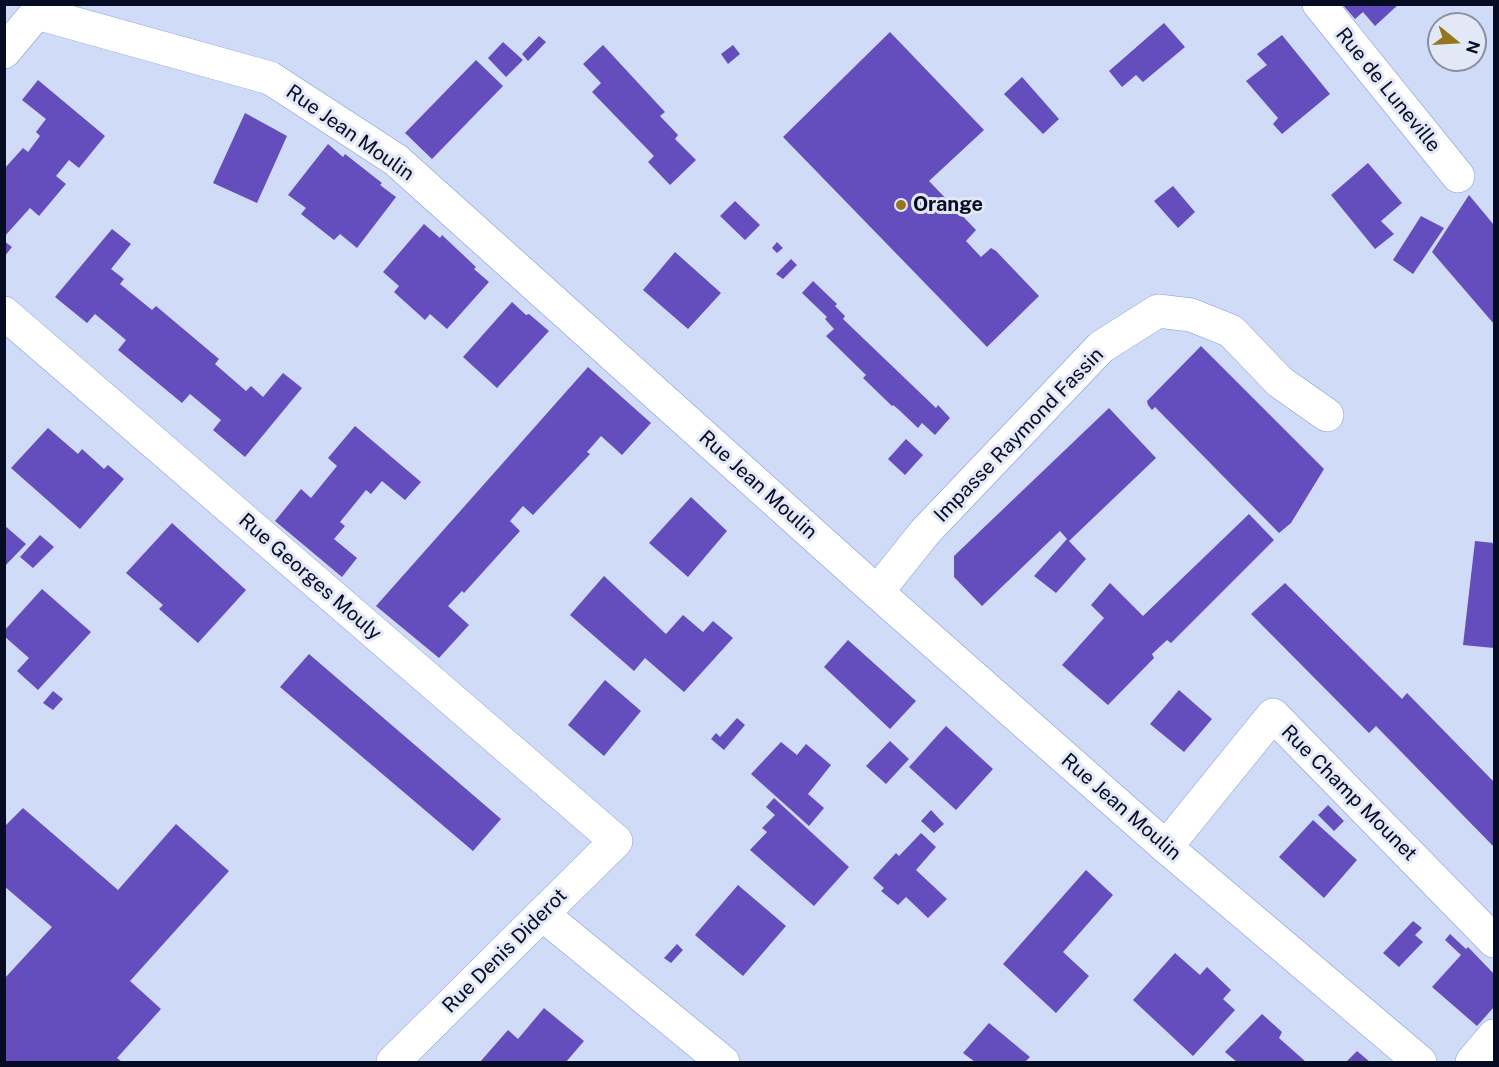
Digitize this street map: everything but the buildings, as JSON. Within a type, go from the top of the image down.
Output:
[{"type":"street","name":"Rue de Luneville","points":[[1319,4],[1458,176]]},
{"type":"street","points":[[4,52],[40,9]]},
{"type":"street","name":"Rue Jean Moulin","points":[[40,9],[270,78],[396,160],[877,592],[1166,847],[1420,1062]]},
{"type":"street","name":"Impasse Raymond Fassin","points":[[877,592],[925,532],[1101,347],[1158,311],[1191,315],[1232,331],[1280,382],[1327,415]]},
{"type":"street","name":"Rue Georges Mouly","points":[[4,313],[616,841]]},
{"type":"street","name":"Rue Champ Mounet","points":[[1166,847],[1273,716],[1494,940]]},
{"type":"street","name":"Rue Denis Diderot","points":[[393,1062],[616,841]]},
{"type":"street","points":[[542,914],[723,1062]]},
{"type":"street","points":[[1472,1062],[1494,1036]]},
{"type":"place","name":"Orange","points":[[901,205]]}]
